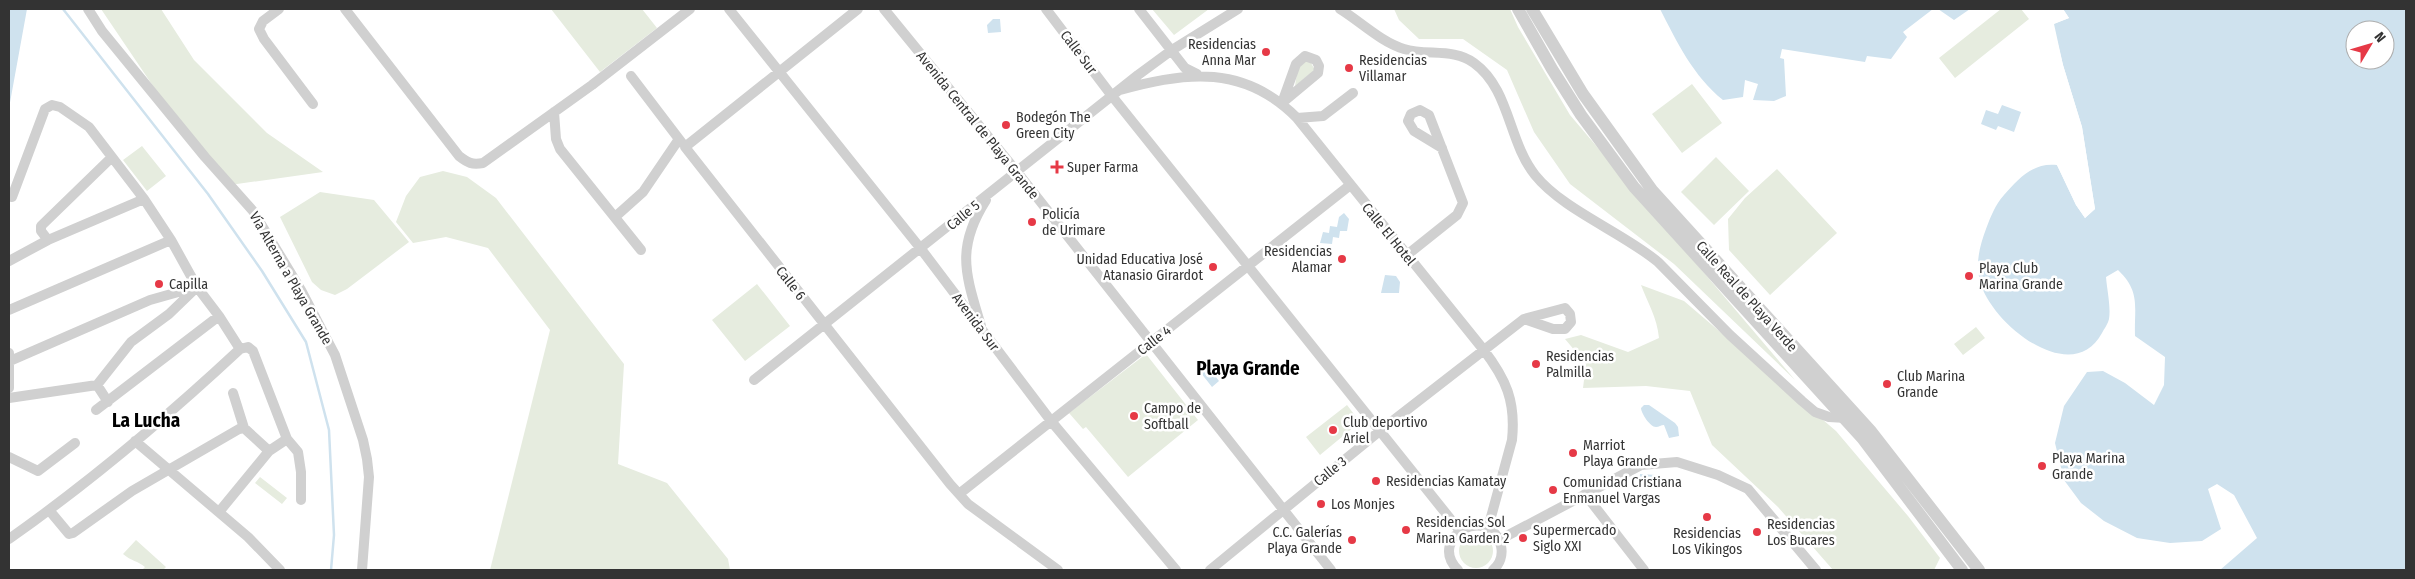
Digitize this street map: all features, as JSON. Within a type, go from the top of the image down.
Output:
[{"type":"street","name":"Vía Alterna a Playa Grande","points":[[88,9],[102,31],[205,157],[253,210],[300,290],[335,355],[363,440],[367,459],[369,477],[362,570]]},
{"type":"street","points":[[279,9],[263,21],[259,29],[264,39],[313,104]]},
{"type":"street","points":[[345,9],[459,156],[467,163],[474,165],[483,163],[554,112],[690,9]]},
{"type":"street","name":"Avenida Sur","points":[[729,9],[920,250],[1052,421],[1176,570]]},
{"type":"street","points":[[615,217],[644,192],[682,143],[778,72],[858,9]]},
{"type":"street","name":"Avenida Central de Playa Grande","points":[[884,9],[1017,172],[1331,570]]},
{"type":"street","name":"Calle Sur","points":[[1046,9],[1116,93],[1247,266],[1381,430],[1460,531]]},
{"type":"street","points":[[1139,9],[1185,68],[1202,76]]},
{"type":"street","name":"Calle 5","points":[[754,380],[1172,50],[1238,9]]},
{"type":"street","points":[[1340,9],[1392,45],[1418,52],[1462,56],[1482,70],[1496,90],[1517,145],[1536,176],[1572,206],[1658,262],[1730,335],[1808,407],[1822,414],[1851,417]]},
{"type":"street","name":"Calle Real de Playa Verde","points":[[1518,9],[1532,17],[1564,62],[1622,150],[1648,194]]},
{"type":"street","name":"Calle Real de Playa Verde","points":[[1532,17],[1552,69],[1611,158],[1648,194],[1851,417],[1979,570]]},
{"type":"street","points":[[1305,56],[1313,58],[1319,66],[1316,76],[1282,103],[1298,61],[1305,56]]},
{"type":"street","points":[[1552,69],[1564,62]]},
{"type":"street","name":"Calle 6","points":[[631,76],[959,494],[968,504],[1058,570]]},
{"type":"street","name":"Calle El Hotel","points":[[1116,93],[1166,78],[1225,77],[1251,86],[1282,103],[1296,118],[1349,186],[1483,349],[1504,380],[1510,394],[1514,413],[1512,440],[1488,528]]},
{"type":"street","points":[[1296,118],[1323,116],[1353,93]]},
{"type":"street","points":[[12,196],[45,109],[52,105],[60,107],[89,127],[144,199],[171,240],[197,287],[219,316],[240,349]]},
{"type":"street","points":[[1581,115],[1592,107]]},
{"type":"street","points":[[554,112],[556,139],[560,148],[641,250]]},
{"type":"street","points":[[1407,255],[1457,215],[1462,206],[1462,197],[1442,148]]},
{"type":"street","points":[[1611,158],[1622,150]]},
{"type":"street","points":[[48,240],[41,231],[41,226],[111,158]]},
{"type":"street","name":"Calle 4","points":[[959,494],[1349,186]]},
{"type":"street","points":[[983,332],[965,264],[975,218],[991,193]]},
{"type":"street","points":[[9,261],[48,240],[144,199]]},
{"type":"street","points":[[9,310],[171,240]]},
{"type":"street","points":[[9,388],[9,357],[150,300],[197,287]]},
{"type":"street","points":[[9,398],[97,385],[131,342],[169,314],[197,287]]},
{"type":"street","points":[[96,410],[219,316]]},
{"type":"street","name":"Calle 3","points":[[1210,570],[1381,430],[1524,319]]},
{"type":"street","points":[[9,539],[49,510],[135,441],[240,349],[248,347],[253,351],[287,439],[298,452],[301,472],[301,500]]},
{"type":"street","points":[[97,385],[108,402]]},
{"type":"street","points":[[233,393],[244,428],[269,451]]},
{"type":"street","points":[[49,510],[69,534],[73,533],[132,491],[244,428]]},
{"type":"street","name":"Calle Real de Playa Verde","points":[[1866,434],[1962,570]]},
{"type":"street","points":[[219,512],[269,451],[287,439]]},
{"type":"street","points":[[135,441],[167,471],[248,537],[280,570]]},
{"type":"street","points":[[9,457],[38,471],[75,443]]},
{"type":"street","points":[[1499,540],[1640,465],[1658,462],[1677,462],[1718,475],[1742,485],[1753,493],[1816,570]]},
{"type":"street","points":[[1585,494],[1644,570]]},
{"type":"street","points":[[1458,570],[1452,561],[1450,553],[1454,537],[1460,531],[1473,525],[1488,528],[1499,540],[1501,558],[1493,570]]},
{"type":"shaded area","points":[[101,9],[161,9],[194,60],[267,133],[323,172],[230,185],[176,120]]},
{"type":"shaded area","points":[[551,9],[642,9],[657,28],[600,72]]},
{"type":"shaded area","points":[[1152,9],[1209,9],[1174,35]]},
{"type":"shaded area","points":[[1394,9],[1510,9],[1518,27],[1570,115],[1795,380],[1674,264],[1570,184],[1534,132],[1507,70],[1463,39],[1419,39],[1399,20]]},
{"type":"shaded area","points":[[2001,9],[2021,9],[2029,19],[1955,78],[1939,58]]},
{"type":"shaded area","points":[[1306,61],[1311,63],[1315,70],[1295,86],[1298,66]]},
{"type":"shaded area","points":[[1692,84],[1722,123],[1682,153],[1652,114]]},
{"type":"shaded area","points":[[142,146],[166,176],[147,191],[123,160]]},
{"type":"shaded area","points":[[1716,157],[1749,191],[1714,225],[1681,192]]},
{"type":"shaded area","points":[[1777,169],[1837,233],[1770,295],[1729,250],[1728,219],[1745,198]]},
{"type":"shaded area","points":[[443,171],[467,177],[496,198],[624,364],[618,464],[667,483],[728,559],[730,570],[490,570],[550,330],[488,248],[446,237],[413,243],[396,222],[406,196],[420,177]]},
{"type":"shaded area","points":[[320,192],[374,200],[409,242],[347,289],[335,295],[321,290],[312,282],[280,217]]},
{"type":"shaded area","points":[[757,284],[790,326],[745,361],[712,320]]},
{"type":"shaded area","points":[[1641,285],[1684,301],[1836,431],[1908,516],[1940,558],[1934,570],[1833,570],[1778,507],[1712,445],[1690,391],[1646,386],[1583,388],[1586,364],[1565,339],[1581,335],[1628,352],[1659,338],[1654,317]]},
{"type":"shaded area","points":[[1976,327],[1985,338],[1963,355],[1954,344]]},
{"type":"shaded area","name":"Campo de Softball","points":[[1146,354],[1198,420],[1128,477],[1086,427],[1083,429],[1069,413]]},
{"type":"shaded area","name":"Club deportivo Ariel","points":[[1347,405],[1360,422],[1320,455],[1306,437]]},
{"type":"shaded area","points":[[260,477],[287,498],[282,504],[255,483]]},
{"type":"shaded area","points":[[1476,534],[1488,539],[1493,551],[1488,563],[1476,568],[1464,563],[1459,551],[1464,539]]},
{"type":"shaded area","points":[[136,540],[166,567],[163,570],[142,570],[145,567],[123,554]]},
{"type":"water","points":[[9,9],[27,9],[9,108]]},
{"type":"water","points":[[1660,9],[1933,9],[1903,32],[1907,37],[1891,59],[1867,56],[1865,62],[1782,49],[1780,58],[1784,59],[1786,96],[1774,101],[1753,100],[1758,84],[1745,80],[1743,97],[1723,100],[1712,91],[1694,69],[1679,46]]},
{"type":"water","points":[[1938,9],[1970,9],[1954,20]]},
{"type":"water","points":[[2063,9],[2406,9],[2406,570],[2220,570],[2257,538],[2234,495],[2217,484],[2208,489],[2221,529],[2202,541],[2170,543],[2137,538],[2104,521],[2081,503],[2064,480],[2055,443],[2064,406],[2087,372],[2103,371],[2125,383],[2154,405],[2164,385],[2165,357],[2135,336],[2135,300],[2130,286],[2118,270],[2106,277],[2110,309],[2107,325],[2089,349],[2072,354],[2053,352],[2034,344],[2015,331],[1999,315],[1987,298],[1980,281],[1978,268],[1980,248],[1992,215],[2004,195],[2015,183],[2033,169],[2041,166],[2057,165],[2076,205],[2085,218],[2095,209],[2082,127],[2053,24],[2069,18]]},
{"type":"water","points":[[993,19],[1000,19],[1001,32],[988,33],[987,25]]},
{"type":"water","points":[[2002,105],[2021,112],[2014,132],[1998,126],[1996,130],[1981,124],[1986,110],[1998,114]]},
{"type":"water","points":[[1344,213],[1349,219],[1347,231],[1340,231],[1339,238],[1333,237],[1332,244],[1320,243],[1323,232],[1329,233],[1330,226],[1337,227],[1339,217]]},
{"type":"water","points":[[1385,275],[1396,276],[1400,282],[1399,293],[1381,293]]},
{"type":"water","points":[[1198,360],[1204,361],[1204,369],[1210,369],[1219,381],[1212,387],[1197,368]]},
{"type":"water","points":[[1644,405],[1649,405],[1675,423],[1678,427],[1679,436],[1669,438],[1664,425],[1656,427],[1651,425],[1641,410]]},
{"type":"water","points":[[1640,474],[1656,475],[1656,486],[1639,486]]},
{"type":"pier","points":[[2061,9],[2069,18],[2054,24],[2063,65],[2082,127],[2095,209],[2085,218],[2076,205],[2057,165],[2057,162],[2085,215],[2092,208],[2080,127],[2061,66],[2051,24],[2065,17]]},
{"type":"waterway","points":[[63,9],[208,194],[262,271],[306,342],[329,430],[334,535],[331,570]]},
{"type":"place","name":"Residencias Anna Mar","points":[[1266,52]]},
{"type":"place","name":"Residencias Villamar","points":[[1349,68]]},
{"type":"place","name":"Bodegón The Green City","points":[[1006,125]]},
{"type":"place","name":"Super Farma","points":[[1057,167]]},
{"type":"place","name":"Policía de Urimare","points":[[1032,222]]},
{"type":"place","name":"Residencias Alamar","points":[[1342,259]]},
{"type":"place","name":"Unidad Educativa José Atanasio Girardot","points":[[1213,267]]},
{"type":"place","name":"Playa Club Marina Grande","points":[[1969,276]]},
{"type":"place","name":"Capilla","points":[[159,284]]},
{"type":"place","name":"Residencias Palmilla","points":[[1536,364]]},
{"type":"place","name":"Club Marina Grande","points":[[1887,384]]},
{"type":"place","name":"Campo de Softball","points":[[1134,416]]},
{"type":"place","name":"Club deportivo Ariel","points":[[1333,430]]},
{"type":"place","name":"Marriot Playa Grande","points":[[1573,453]]},
{"type":"place","name":"Playa Marina Grande","points":[[2042,466]]},
{"type":"place","name":"Residencias Kamatay","points":[[1376,481]]},
{"type":"place","name":"Comunidad Cristiana Enmanuel Vargas","points":[[1553,490]]},
{"type":"place","name":"Los Monjes","points":[[1321,504]]},
{"type":"place","name":"Residencias Los Vikingos","points":[[1707,517]]},
{"type":"place","name":"Residencias Sol Marina Garden 2","points":[[1406,530]]},
{"type":"place","name":"Residencias Los Bucares","points":[[1757,532]]},
{"type":"place","name":"Supermercado Siglo XXI","points":[[1523,538]]},
{"type":"place","name":"C.C. Galerías Playa Grande","points":[[1352,540]]},
{"type":"district","name":"Playa Grande","points":[[1248,368]]},
{"type":"district","name":"La Lucha","points":[[146,420]]}]
